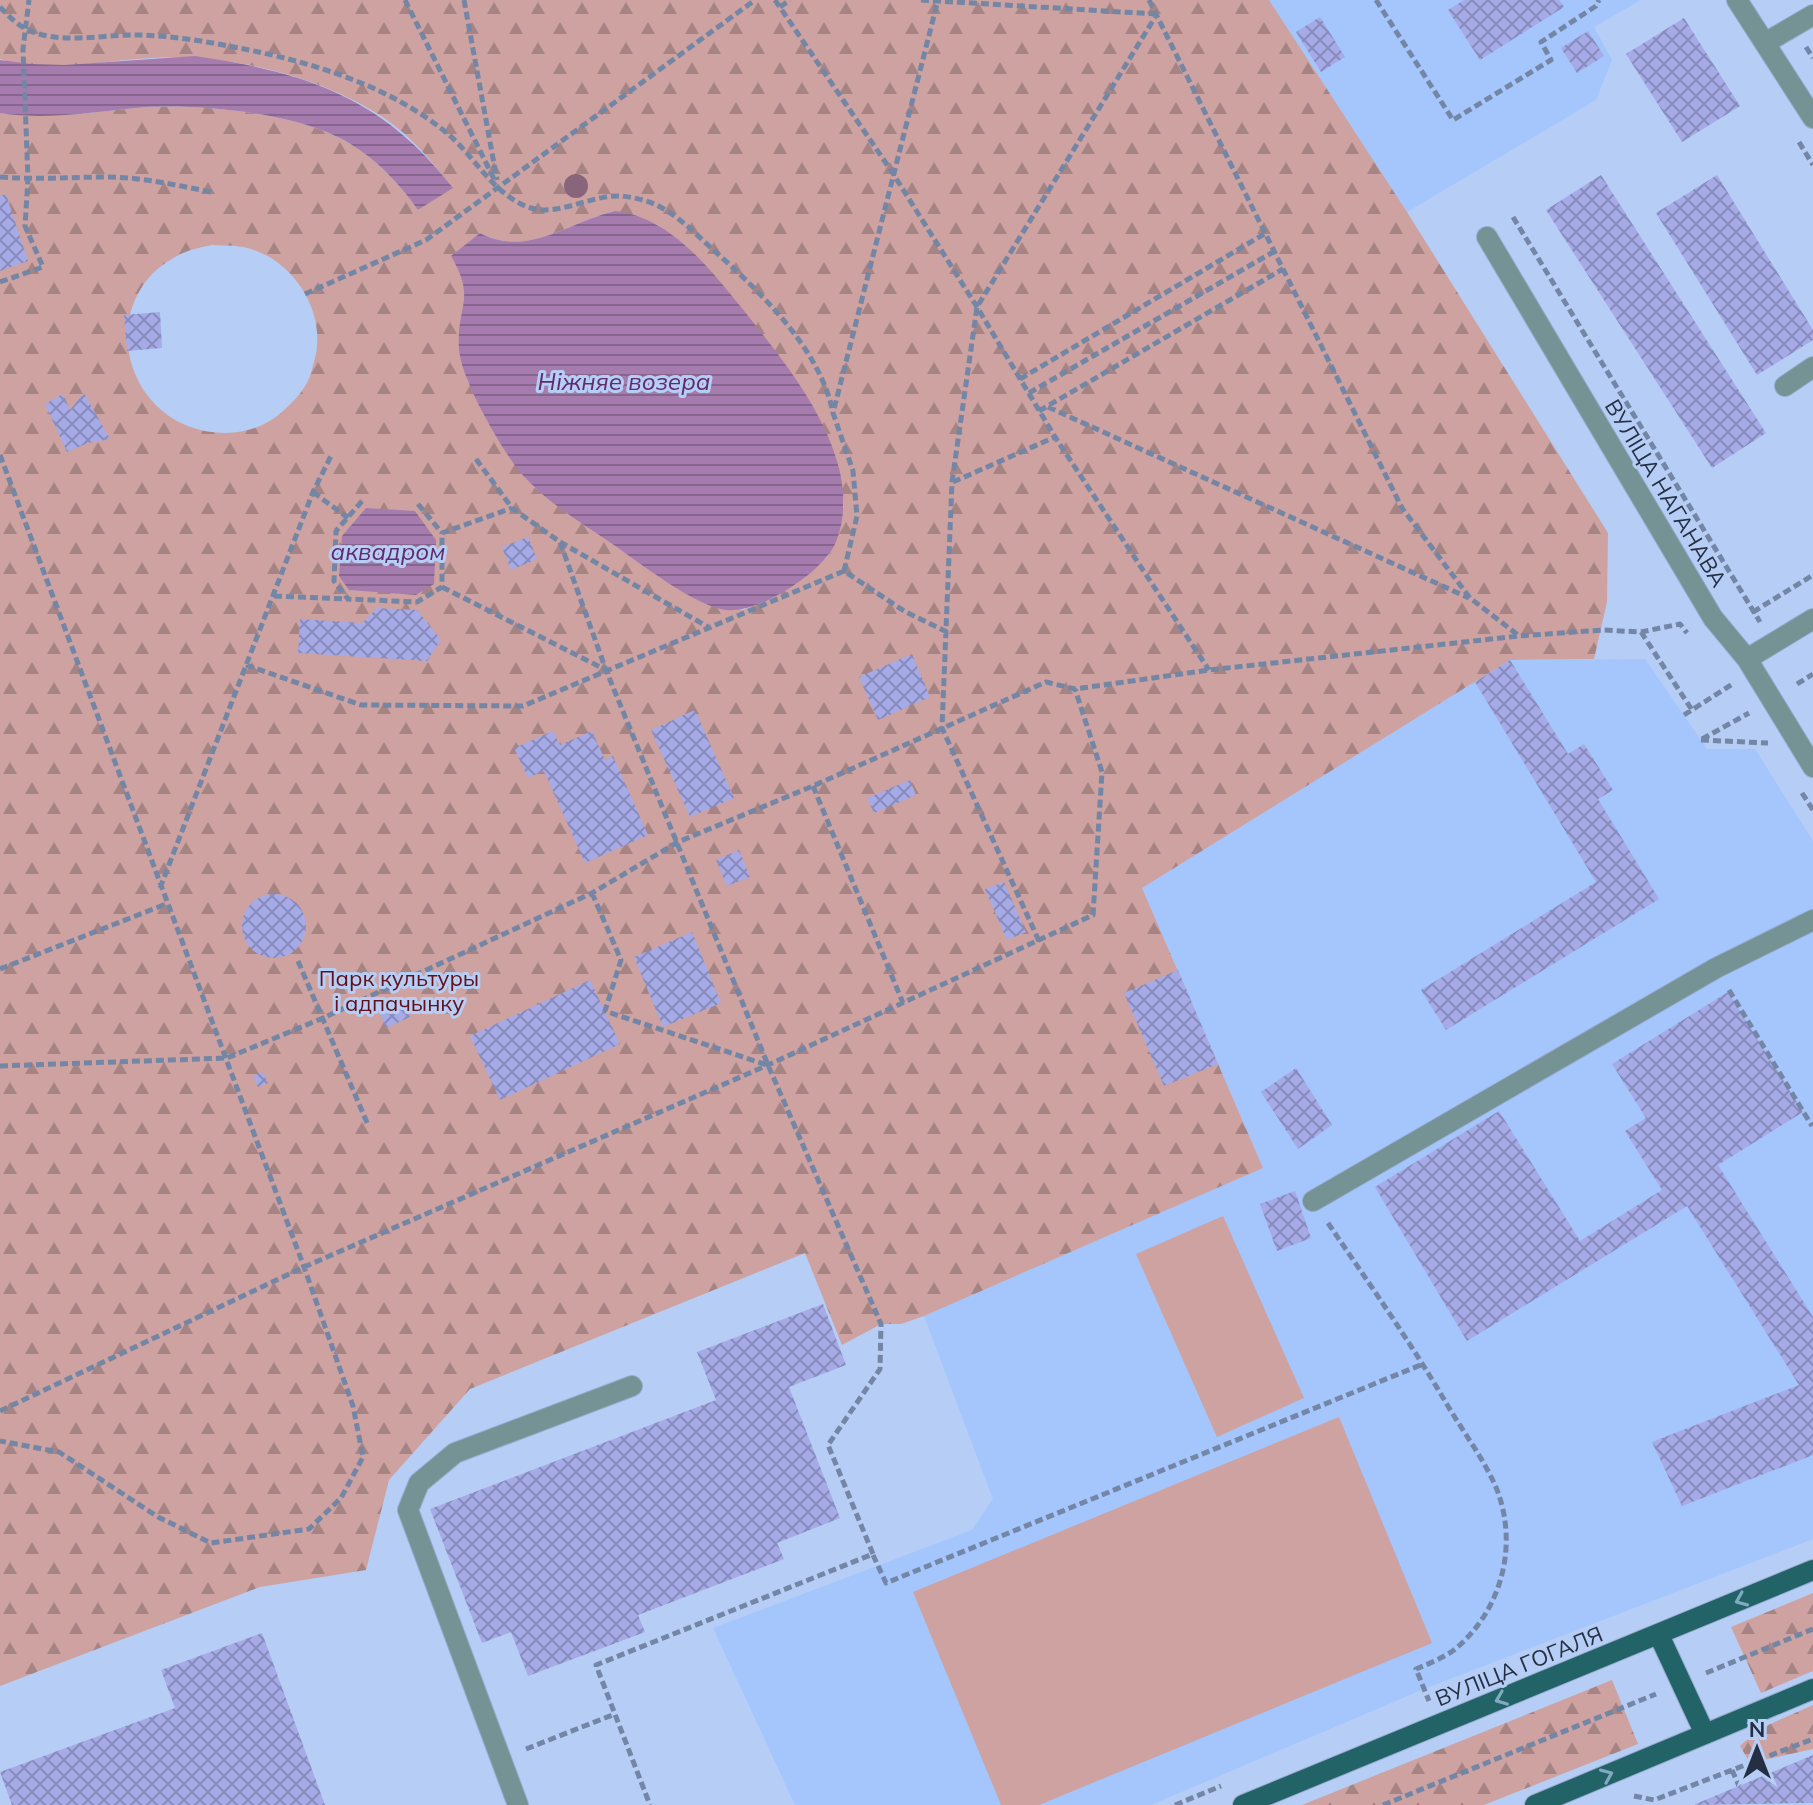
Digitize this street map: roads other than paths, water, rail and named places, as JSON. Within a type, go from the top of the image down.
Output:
[{"type":"main road","name":"ВУЛІЦА ГОГАЛЯ","points":[[1243,1805],[1813,1570]]},
{"type":"main road","points":[[1659,1635],[1705,1734]]},
{"type":"main road","points":[[1546,1803],[1813,1689]]},
{"type":"street","points":[[1737,0],[1813,118]]},
{"type":"street","points":[[1765,43],[1813,15]]},
{"type":"street","name":"ВУЛІЦА НАГАНАВА","points":[[1487,237],[1713,618],[1747,659],[1813,767]]},
{"type":"street","points":[[1785,386],[1813,367]]},
{"type":"street","points":[[1747,659],[1813,619]]},
{"type":"street","points":[[1313,1201],[1716,968],[1813,920]]},
{"type":"street","points":[[518,1805],[408,1510],[419,1483],[455,1453],[632,1386]]},
{"type":"water","points":[[195,56],[272,71],[339,94],[370,110],[399,131],[453,188],[418,210],[387,173],[349,143],[304,124],[250,113],[169,106],[55,116],[0,113],[0,60],[65,65]]},
{"type":"water","name":"Ніжняе возера","points":[[615,211],[635,215],[670,233],[715,276],[800,385],[833,449],[843,499],[841,527],[835,544],[817,567],[771,599],[739,610],[726,610],[698,601],[549,500],[509,457],[466,377],[459,349],[463,283],[451,256],[480,233],[498,240],[531,240]]},
{"type":"water","name":"аквадром","points":[[366,508],[415,511],[436,540],[434,584],[416,595],[349,590],[339,576],[342,536]]},
{"type":"park label","name":"Парк культуры і адпачынку","points":[[399,990]]}]
